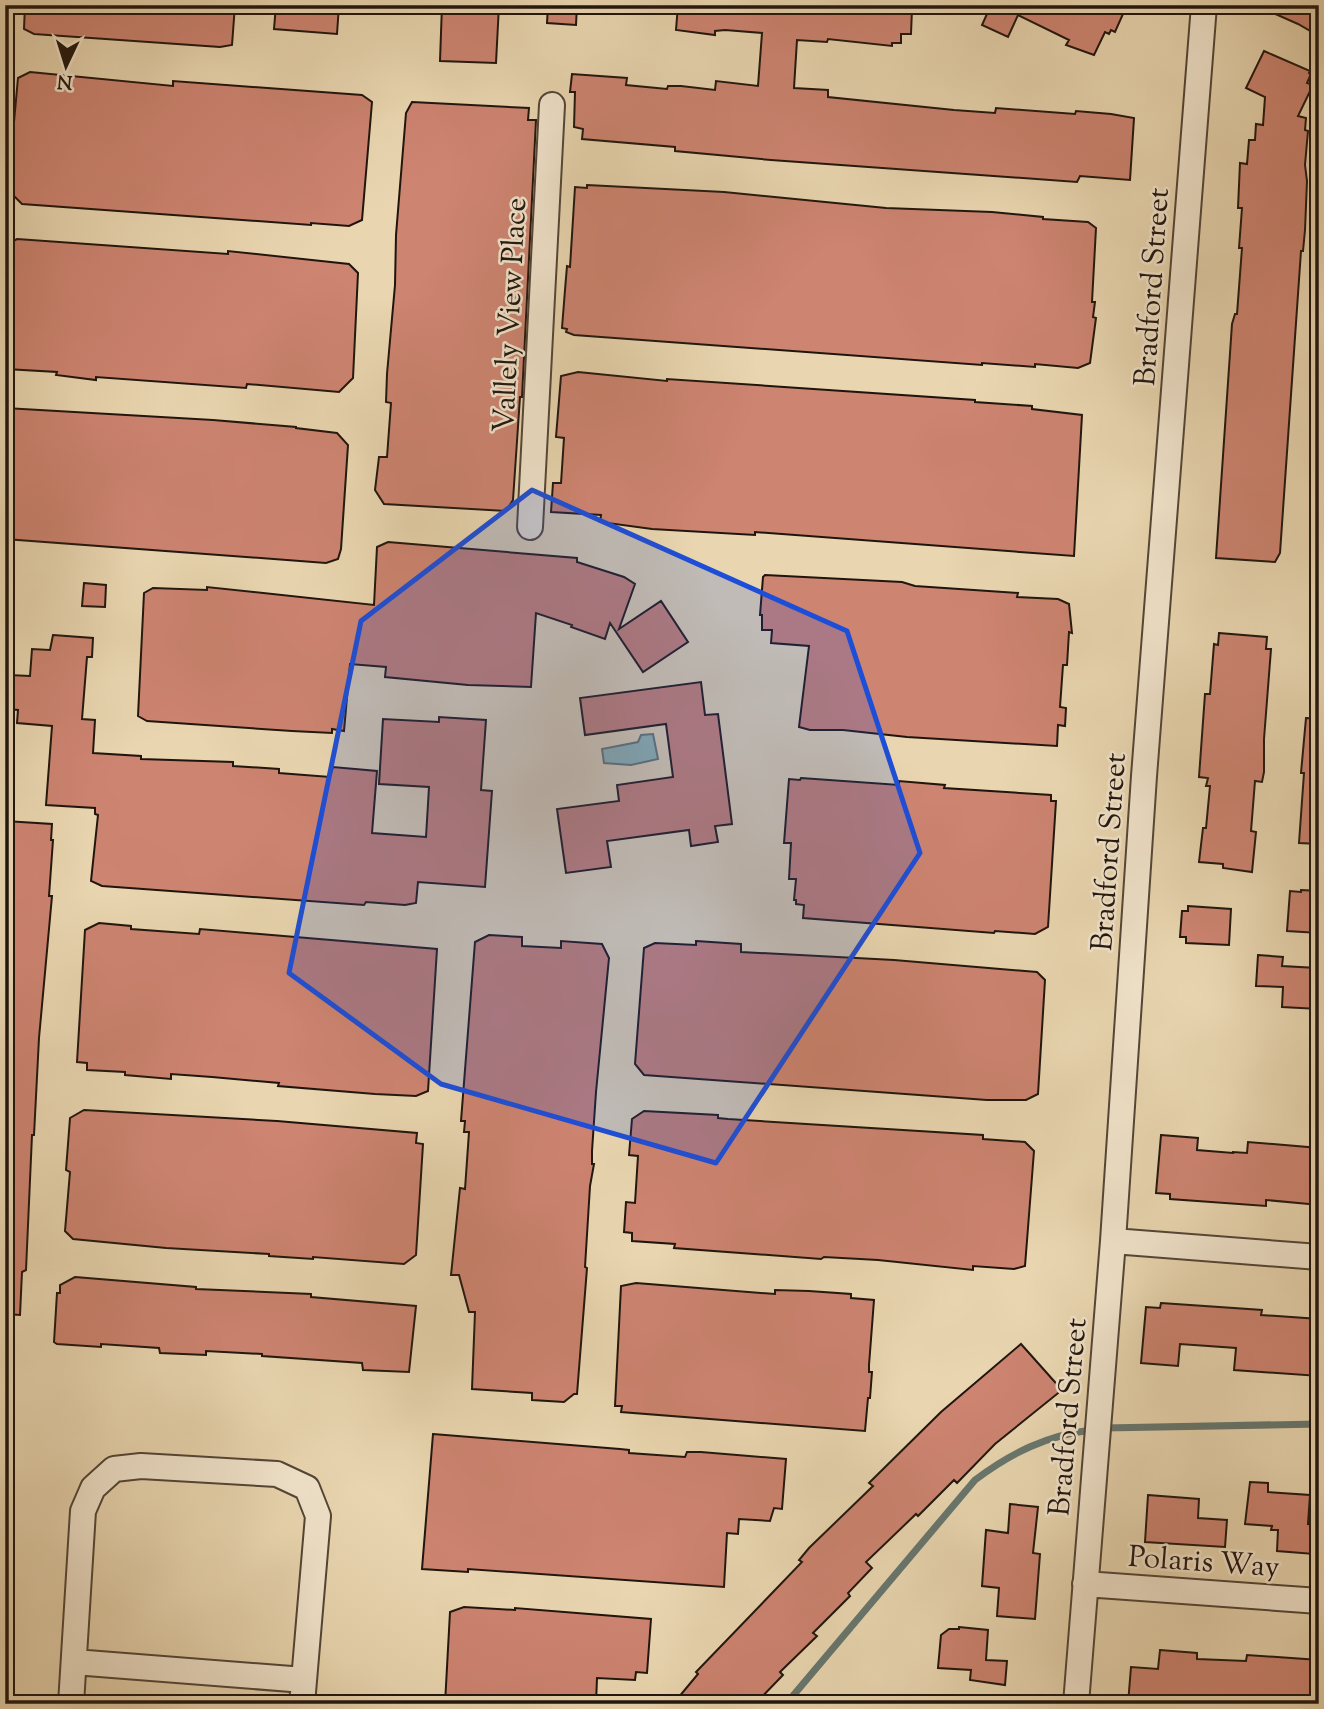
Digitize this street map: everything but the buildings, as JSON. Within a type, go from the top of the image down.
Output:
[{"type":"street","name":"Bradford Street","points":[[1076,1704],[1113,1241],[1144,776],[1204,5]]},
{"type":"street","name":"Vallely View Place","points":[[530,527],[552,106]]},
{"type":"street","points":[[1113,1241],[1319,1257]]},
{"type":"street","points":[[71,1704],[83,1511],[93,1488],[114,1469],[141,1466],[277,1474],[307,1488],[318,1517],[303,1692],[74,1662]]},
{"type":"street","name":"Polaris Way","points":[[1085,1584],[1319,1601]]},
{"type":"highlighted area","points":[[532,490],[847,631],[920,853],[716,1163],[441,1084],[289,973],[361,621]]},
{"type":"water","points":[[653,734],[658,759],[631,765],[604,763],[602,749],[638,742],[641,735]]},
{"type":"waterway","points":[[1104,1428],[1319,1424]]},
{"type":"waterway","points":[[786,1704],[975,1480],[1030,1447],[1060,1436],[1092,1430]]}]
